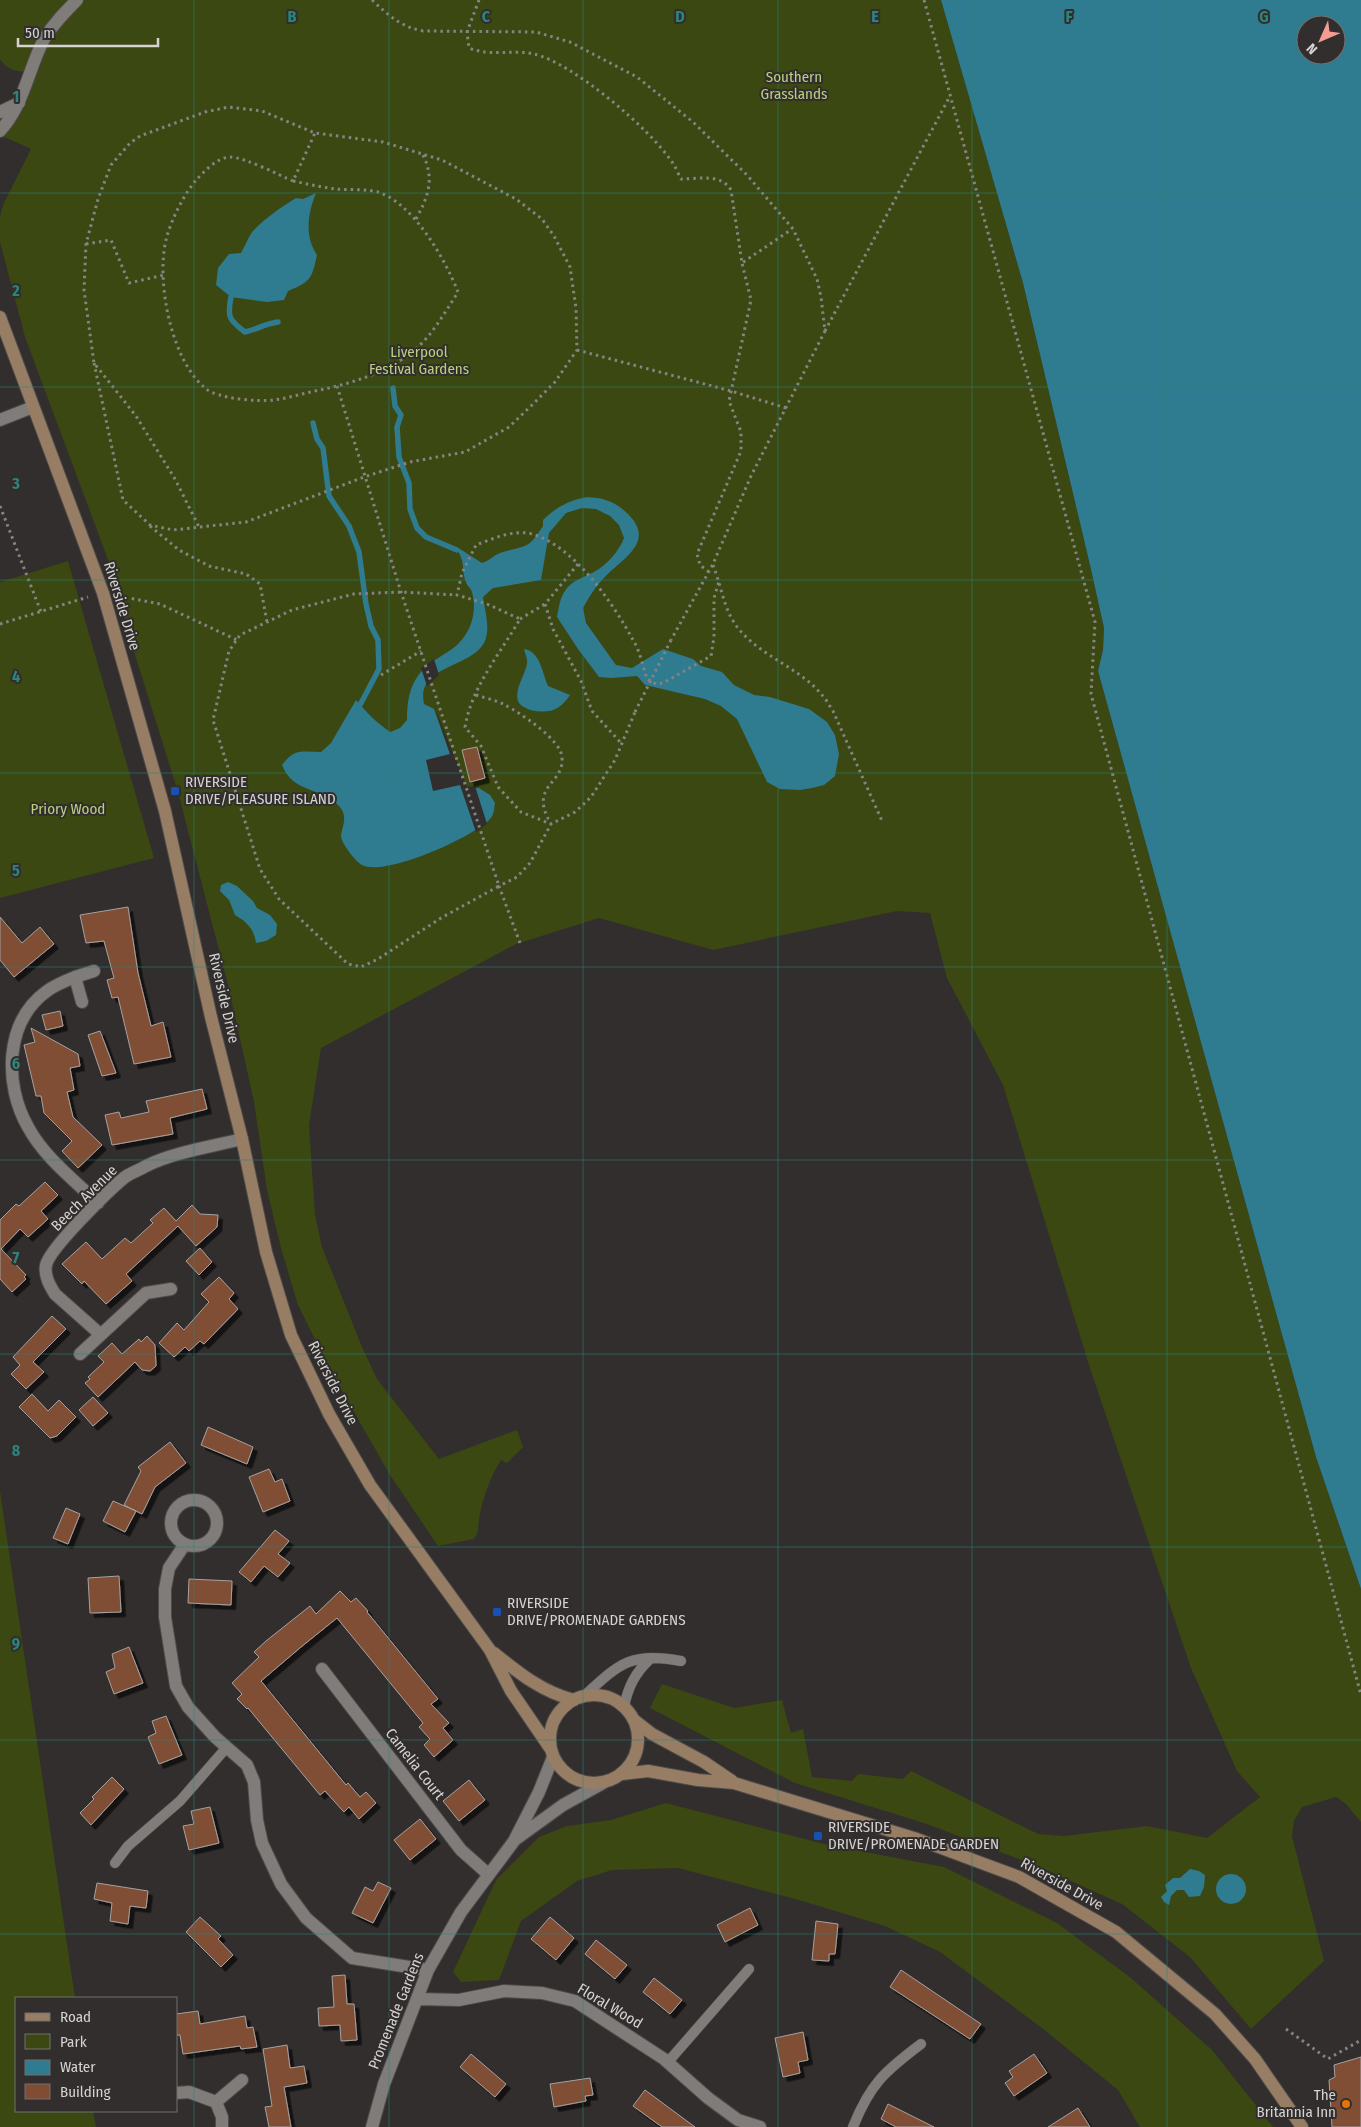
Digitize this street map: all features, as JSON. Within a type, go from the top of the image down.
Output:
[{"type":"street","points":[[0,131],[11,118],[44,39],[53,26],[77,0]]},
{"type":"street","points":[[0,112],[18,103]]},
{"type":"street","name":"Riverside Drive","points":[[0,317],[103,593],[165,811],[211,1017],[242,1139],[266,1252],[291,1335],[329,1414],[370,1485],[490,1650],[511,1691],[552,1752]]},
{"type":"street","points":[[0,420],[33,408]]},
{"type":"street","points":[[94,971],[75,977],[47,991],[26,1014],[13,1047],[11,1064],[13,1085],[27,1127],[41,1147],[98,1203]]},
{"type":"street","points":[[75,977],[82,1002]]},
{"type":"street","name":"Beech Avenue","points":[[100,1334],[55,1294],[46,1276],[46,1267],[54,1250],[98,1203],[126,1177],[148,1165],[242,1139]]},
{"type":"street","points":[[80,1354],[146,1294],[171,1289]]},
{"type":"street","points":[[185,1544],[169,1568],[165,1589],[165,1617],[176,1686],[188,1707],[227,1748],[247,1765],[254,1782],[257,1820],[262,1844],[281,1884],[306,1918],[352,1958],[428,1970]]},
{"type":"street","name":"Riverside Drive","points":[[490,1650],[534,1683],[548,1691],[579,1698]]},
{"type":"street","name":"Camelia Court","points":[[322,1669],[461,1850],[488,1874]]},
{"type":"street","points":[[598,1696],[612,1699],[624,1707],[634,1720],[638,1734],[637,1749],[632,1763],[622,1774],[603,1783],[588,1783],[573,1778],[561,1769],[552,1752],[550,1734],[554,1720],[563,1708],[579,1698],[598,1696]]},
{"type":"street","name":"Riverside Drive","points":[[634,1720],[652,1734],[704,1762],[734,1783]]},
{"type":"street","name":"Promenade Gardens","points":[[372,2127],[384,2084],[428,1970],[461,1912],[514,1840],[539,1792],[552,1752]]},
{"type":"street","name":"Riverside Drive","points":[[622,1774],[654,1771],[698,1780],[734,1783],[917,1839],[1019,1877],[1116,1932],[1215,2014],[1255,2059],[1302,2127]]},
{"type":"street","name":"Promenade Gardens","points":[[514,1840],[563,1805],[603,1783]]},
{"type":"street","name":"Floral Wood","points":[[418,1999],[459,2000],[504,1991],[542,1993],[575,2001],[668,2062],[708,2098],[738,2120],[760,2127]]},
{"type":"street","points":[[216,2102],[242,2080]]},
{"type":"street","points":[[178,2093],[189,2092],[216,2102],[222,2117],[222,2127]]},
{"type":"lane","points":[[579,1698],[616,1667],[635,1659],[664,1658],[681,1661]]},
{"type":"lane","points":[[624,1707],[634,1677],[650,1659]]},
{"type":"lane","points":[[115,1863],[128,1846],[180,1801],[227,1748]]},
{"type":"lane","points":[[668,2062],[749,1969]]},
{"type":"lane","points":[[853,2127],[863,2103],[873,2086],[901,2059],[921,2044]]},
{"type":"path","points":[[372,0],[394,21],[409,28],[423,31],[536,32],[570,42],[637,77],[693,122],[747,175],[792,228],[817,279],[825,331]]},
{"type":"path","points":[[479,0],[467,32],[470,48],[480,53],[532,54],[558,64],[584,81],[646,131],[672,162],[681,179],[715,178],[727,183],[731,190],[742,263],[751,300],[730,402],[741,432],[741,451],[697,554],[700,565],[709,572]]},
{"type":"path","points":[[924,0],[1095,622],[1091,694],[1361,1694]]},
{"type":"path","points":[[520,619],[487,604],[457,595],[401,592],[354,594],[292,610],[240,635],[229,651],[213,720],[260,870],[280,899],[348,964],[361,967],[378,959],[441,918],[517,877],[530,864],[551,824],[575,812],[591,797],[616,760],[621,743],[635,712],[671,640],[713,564],[751,476],[825,331],[950,96]]},
{"type":"path","points":[[150,525],[173,530],[246,522],[393,467],[465,452],[509,427],[555,382],[577,350],[576,308],[570,268],[554,236],[542,219],[516,199],[442,160],[383,142],[315,133],[262,111],[229,107],[205,112],[140,136],[130,143],[111,165],[98,199],[86,244],[84,290],[94,363],[123,500],[150,525],[179,550],[210,566],[246,574],[260,584],[267,622]]},
{"type":"path","points":[[293,181],[315,133]]},
{"type":"path","points":[[415,220],[428,197],[429,167],[423,154]]},
{"type":"path","points":[[230,157],[258,165],[293,181],[332,188],[374,191],[393,198],[415,220],[440,256],[458,292],[430,333],[411,353],[384,371],[337,386],[272,400],[226,397],[205,389],[182,359],[168,320],[163,265],[166,240],[176,214],[189,189],[214,163],[230,157]]},
{"type":"path","points":[[742,263],[792,228]]},
{"type":"path","points":[[86,244],[111,240],[129,283],[164,275]]},
{"type":"path","points":[[577,350],[731,391],[786,408]]},
{"type":"path","points":[[94,363],[136,416],[174,479],[198,527]]},
{"type":"path","points":[[337,386],[401,592],[499,886],[520,943]]},
{"type":"path","points":[[0,506],[41,612]]},
{"type":"path","points":[[457,595],[462,573],[476,545],[503,536],[530,534],[548,541],[578,564],[600,590],[634,641],[647,680],[656,684],[663,683],[711,656],[713,650],[714,598],[719,581]]},
{"type":"path","points":[[551,824],[521,812],[498,788],[481,746],[465,727],[467,712],[494,659],[520,619],[545,604],[578,564]]},
{"type":"path","points":[[713,564],[730,617],[739,629],[758,648],[808,682],[822,695],[833,710],[882,820]]},
{"type":"path","points":[[0,624],[103,593],[160,604],[237,640]]},
{"type":"path","points":[[545,604],[553,629],[581,681],[592,711],[621,743]]},
{"type":"path","points":[[381,675],[421,651]]},
{"type":"path","points":[[476,695],[504,705],[525,718],[545,732],[561,752],[560,769],[549,785],[542,803],[545,814],[551,824]]},
{"type":"path","points":[[1286,2029],[1328,2059],[1361,2040]]},
{"type":"green space","points":[[0,0],[941,0],[1023,283],[1090,565],[1104,628],[1103,650],[1098,671],[1316,1457],[1361,1589],[1361,1822],[1346,1804],[1336,1797],[1302,1807],[1294,1821],[1292,1836],[1324,1961],[1251,2029],[1190,1957],[1122,1904],[1042,1868],[927,1824],[795,1783],[650,1708],[662,1684],[734,1708],[782,1700],[791,1733],[803,1729],[812,1777],[852,1781],[858,1774],[903,1779],[911,1771],[1038,1834],[1064,1836],[1147,1826],[1207,1838],[1260,1797],[1237,1771],[1191,1668],[1089,1365],[1003,1085],[947,978],[930,913],[897,911],[713,950],[599,918],[516,944],[321,1048],[309,1125],[315,1215],[322,1247],[362,1347],[377,1379],[439,1459],[517,1430],[523,1447],[507,1463],[501,1460],[497,1467],[484,1497],[478,1532],[474,1539],[438,1546],[390,1475],[330,1370],[298,1305],[281,1248],[267,1190],[254,1102],[228,985],[178,792],[136,658],[110,565],[25,337],[0,242],[0,217],[3,205],[31,149],[0,135],[36,71],[11,69],[0,59]]},
{"type":"green space","name":"Priory Wood","points":[[68,561],[154,858],[0,898],[0,582]]},
{"type":"green space","points":[[0,1491],[75,1997],[15,1997],[15,2112],[93,2112],[96,2127],[0,2127]]},
{"type":"green space","points":[[666,1803],[828,1845],[944,1867],[1057,1923],[1131,1978],[1212,2050],[1273,2127],[1140,2127],[1118,2090],[1042,2028],[940,1952],[885,1926],[799,1900],[678,1868],[612,1870],[577,1881],[521,1921],[499,1980],[461,1982],[453,1972],[496,1880],[539,1837],[567,1826],[611,1820]]},
{"type":"water","points":[[941,0],[1361,0],[1361,1589],[1316,1457],[1098,671],[1103,650],[1104,628],[1023,283]]},
{"type":"water","points":[[316,193],[309,216],[309,232],[310,240],[317,255],[312,274],[306,282],[288,291],[284,300],[267,302],[231,297],[216,285],[218,268],[229,254],[241,253],[252,232],[262,222],[296,198],[303,199]]},
{"type":"water","points":[[587,497],[599,498],[615,504],[629,515],[636,525],[639,534],[633,550],[600,582],[583,608],[586,623],[616,665],[632,668],[663,649],[693,659],[701,666],[722,672],[734,685],[754,695],[770,697],[809,709],[827,722],[835,735],[839,754],[835,776],[824,785],[812,788],[800,790],[780,789],[767,782],[737,719],[721,706],[705,699],[645,685],[637,676],[599,677],[557,617],[561,598],[567,588],[608,562],[616,553],[624,538],[619,525],[610,516],[596,509],[582,508],[566,513],[549,533],[541,580],[493,588],[483,597],[487,626],[484,643],[467,658],[436,674],[428,682],[424,691],[424,704],[434,709],[465,789],[479,788],[490,795],[495,803],[492,816],[479,828],[427,854],[389,866],[373,867],[362,865],[349,852],[341,838],[344,817],[339,806],[324,795],[293,781],[282,765],[295,753],[321,752],[331,743],[356,700],[380,725],[390,732],[400,728],[407,720],[409,695],[416,678],[428,665],[457,645],[470,627],[474,606],[472,592],[465,577],[462,559],[457,550],[460,549],[482,563],[500,553],[523,547],[534,539],[543,526],[543,520],[553,511],[569,502]]},
{"type":"water","points":[[524,649],[534,654],[537,658],[548,686],[570,695],[558,708],[542,712],[530,710],[519,703],[517,692],[527,662]]},
{"type":"water","points":[[228,882],[237,886],[253,901],[257,908],[270,915],[277,924],[276,935],[266,941],[256,943],[254,934],[249,926],[235,915],[229,900],[220,891],[221,885]]},
{"type":"water","points":[[1190,1869],[1205,1875],[1204,1887],[1200,1896],[1189,1897],[1184,1890],[1177,1890],[1171,1896],[1169,1905],[1164,1902],[1161,1897],[1167,1891],[1165,1885],[1173,1878],[1180,1878]]},
{"type":"water","points":[[1231,1874],[1237,1875],[1245,1883],[1245,1895],[1237,1903],[1231,1904],[1225,1903],[1217,1895],[1216,1889],[1217,1883],[1225,1875]]},
{"type":"pier","points":[[434,659],[439,675],[427,686],[421,668]]},
{"type":"pier","points":[[434,706],[467,787],[475,786],[487,824],[476,832],[460,785],[433,791],[426,760],[450,754]]},
{"type":"building","points":[[477,747],[485,778],[470,782],[462,750]]},
{"type":"building","points":[[128,907],[138,973],[151,1026],[163,1022],[171,1057],[134,1064],[118,997],[112,998],[107,980],[114,978],[104,941],[86,943],[80,915]]},
{"type":"building","points":[[0,917],[22,943],[40,927],[54,944],[14,977],[0,960]]},
{"type":"building","points":[[60,1011],[63,1026],[46,1030],[42,1015]]},
{"type":"building","points":[[31,1028],[78,1054],[80,1066],[70,1068],[74,1090],[67,1092],[73,1117],[102,1145],[78,1168],[62,1151],[72,1141],[44,1113],[41,1096],[36,1096],[24,1045],[35,1042]]},
{"type":"building","points":[[100,1031],[116,1073],[102,1076],[88,1035]]},
{"type":"building","points":[[202,1089],[207,1109],[170,1118],[173,1134],[112,1145],[105,1115],[119,1112],[121,1118],[149,1112],[146,1101]]},
{"type":"building","points":[[45,1182],[58,1195],[41,1211],[48,1219],[28,1237],[20,1229],[1,1249],[26,1275],[24,1277],[26,1279],[12,1292],[0,1279],[0,1220],[16,1204],[19,1206]]},
{"type":"building","points":[[192,1205],[200,1214],[218,1215],[217,1227],[196,1246],[178,1226],[126,1274],[132,1281],[106,1304],[84,1281],[82,1284],[62,1264],[86,1242],[102,1259],[125,1238],[131,1243],[153,1223],[150,1220],[164,1208],[176,1221]]},
{"type":"building","points":[[200,1248],[212,1262],[199,1275],[186,1261]]},
{"type":"building","points":[[219,1277],[234,1293],[229,1299],[238,1309],[204,1344],[200,1341],[189,1351],[185,1347],[174,1357],[159,1343],[177,1323],[184,1330],[209,1302],[201,1294]]},
{"type":"building","points":[[52,1316],[66,1329],[33,1362],[44,1372],[26,1389],[11,1374],[20,1365],[13,1357]]},
{"type":"building","points":[[147,1336],[155,1345],[156,1366],[150,1371],[142,1370],[135,1362],[98,1397],[85,1383],[90,1379],[88,1377],[104,1362],[98,1356],[112,1343],[122,1354],[139,1339],[141,1342]]},
{"type":"building","points":[[32,1394],[48,1411],[59,1400],[76,1417],[57,1436],[50,1438],[19,1407]]},
{"type":"building","points":[[93,1397],[108,1413],[93,1426],[79,1410]]},
{"type":"building","points":[[208,1427],[253,1447],[247,1464],[201,1445]]},
{"type":"building","points":[[170,1442],[186,1463],[155,1487],[142,1514],[124,1505],[141,1471],[138,1467]]},
{"type":"building","points":[[269,1469],[275,1482],[282,1479],[290,1501],[263,1512],[249,1477]]},
{"type":"building","points":[[113,1501],[136,1511],[125,1532],[103,1521]]},
{"type":"building","points":[[66,1508],[80,1514],[68,1544],[53,1538]]},
{"type":"building","points":[[275,1530],[289,1541],[278,1554],[290,1563],[278,1577],[264,1566],[251,1582],[239,1572]]},
{"type":"building","points":[[119,1576],[121,1612],[90,1613],[88,1578]]},
{"type":"building","points":[[189,1579],[232,1581],[231,1605],[188,1603]]},
{"type":"building","points":[[340,1591],[351,1602],[356,1598],[368,1611],[438,1699],[431,1704],[449,1723],[443,1728],[453,1740],[434,1757],[424,1745],[430,1739],[419,1727],[423,1723],[337,1618],[301,1647],[261,1681],[346,1785],[348,1783],[360,1797],[366,1792],[376,1803],[359,1819],[349,1807],[344,1812],[325,1791],[320,1795],[248,1708],[237,1699],[242,1694],[232,1683],[259,1657],[254,1652],[266,1641],[310,1606],[316,1614]]},
{"type":"building","points":[[129,1647],[143,1683],[114,1694],[106,1672],[115,1668],[112,1654]]},
{"type":"building","points":[[166,1716],[182,1755],[159,1764],[148,1737],[156,1733],[152,1721]]},
{"type":"building","points":[[112,1777],[124,1789],[91,1825],[80,1813],[94,1799],[92,1797]]},
{"type":"building","points":[[469,1780],[485,1800],[459,1821],[443,1801]]},
{"type":"building","points":[[210,1807],[219,1843],[189,1850],[183,1826],[194,1824],[191,1811]]},
{"type":"building","points":[[420,1819],[436,1839],[410,1860],[394,1840]]},
{"type":"building","points":[[378,1882],[391,1888],[373,1923],[352,1913],[365,1887],[373,1891]]},
{"type":"building","points":[[97,1883],[148,1891],[146,1908],[130,1906],[128,1924],[110,1921],[112,1903],[94,1899]]},
{"type":"building","points":[[750,1908],[758,1925],[725,1942],[717,1925]]},
{"type":"building","points":[[200,1917],[221,1936],[218,1939],[233,1955],[221,1967],[186,1932]]},
{"type":"building","points":[[550,1917],[574,1938],[556,1960],[531,1939]]},
{"type":"building","points":[[816,1921],[838,1924],[835,1954],[829,1954],[829,1961],[812,1960]]},
{"type":"building","points":[[596,1940],[627,1965],[615,1979],[585,1954]]},
{"type":"building","points":[[901,1970],[981,2024],[970,2039],[890,1987]]},
{"type":"building","points":[[345,1975],[347,2004],[354,2004],[357,2040],[341,2041],[340,2025],[319,2026],[318,2008],[334,2007],[332,1976]]},
{"type":"building","points":[[654,1978],[682,2000],[670,2014],[643,1992]]},
{"type":"building","points":[[198,2011],[200,2024],[245,2016],[247,2028],[253,2027],[257,2047],[241,2049],[240,2046],[183,2054],[180,2035],[178,2035],[178,2014]]},
{"type":"building","points":[[803,2032],[808,2060],[798,2062],[800,2073],[783,2077],[775,2038]]},
{"type":"building","points":[[287,2045],[290,2068],[304,2066],[307,2083],[284,2087],[291,2127],[269,2127],[265,2107],[272,2106],[263,2049]]},
{"type":"building","points":[[471,2054],[506,2084],[495,2097],[460,2067]]},
{"type":"building","points":[[1034,2054],[1047,2073],[1014,2096],[1005,2083],[1013,2077],[1009,2071]]},
{"type":"building","name":"The Britannia Inn","points":[[1361,2057],[1361,2127],[1332,2127],[1329,2080],[1335,2077],[1334,2065]]},
{"type":"building","points":[[590,2078],[593,2095],[585,2096],[586,2101],[554,2107],[550,2084]]},
{"type":"building","points":[[645,2090],[695,2127],[662,2127],[633,2106]]},
{"type":"building","points":[[888,2104],[934,2127],[896,2127],[881,2119]]},
{"type":"building","points":[[1078,2108],[1090,2127],[1048,2127]]},
{"type":"waterway","points":[[231,297],[230,318],[245,332],[278,322]]},
{"type":"waterway","points":[[393,388],[395,406],[401,415],[397,427],[399,457],[409,483],[410,509],[417,528],[426,537],[457,550]]},
{"type":"waterway","points":[[313,423],[317,439],[323,448],[329,496],[349,526],[359,552],[366,604],[371,626],[378,640],[379,669],[360,705]]},
{"type":"place","name":"RIVERSIDE DRIVE/PLEASURE ISLAND","points":[[175,791]]},
{"type":"place","name":"RIVERSIDE DRIVE/PROMENADE GARDENS","points":[[497,1612]]},
{"type":"place","name":"RIVERSIDE DRIVE/PROMENADE GARDEN","points":[[818,1836]]},
{"type":"place","name":"The Britannia Inn","points":[[1346,2104]]},
{"type":"park label","name":"Southern Grasslands","points":[[794,86]]},
{"type":"park label","name":"Liverpool Festival Gardens","points":[[419,360]]}]
